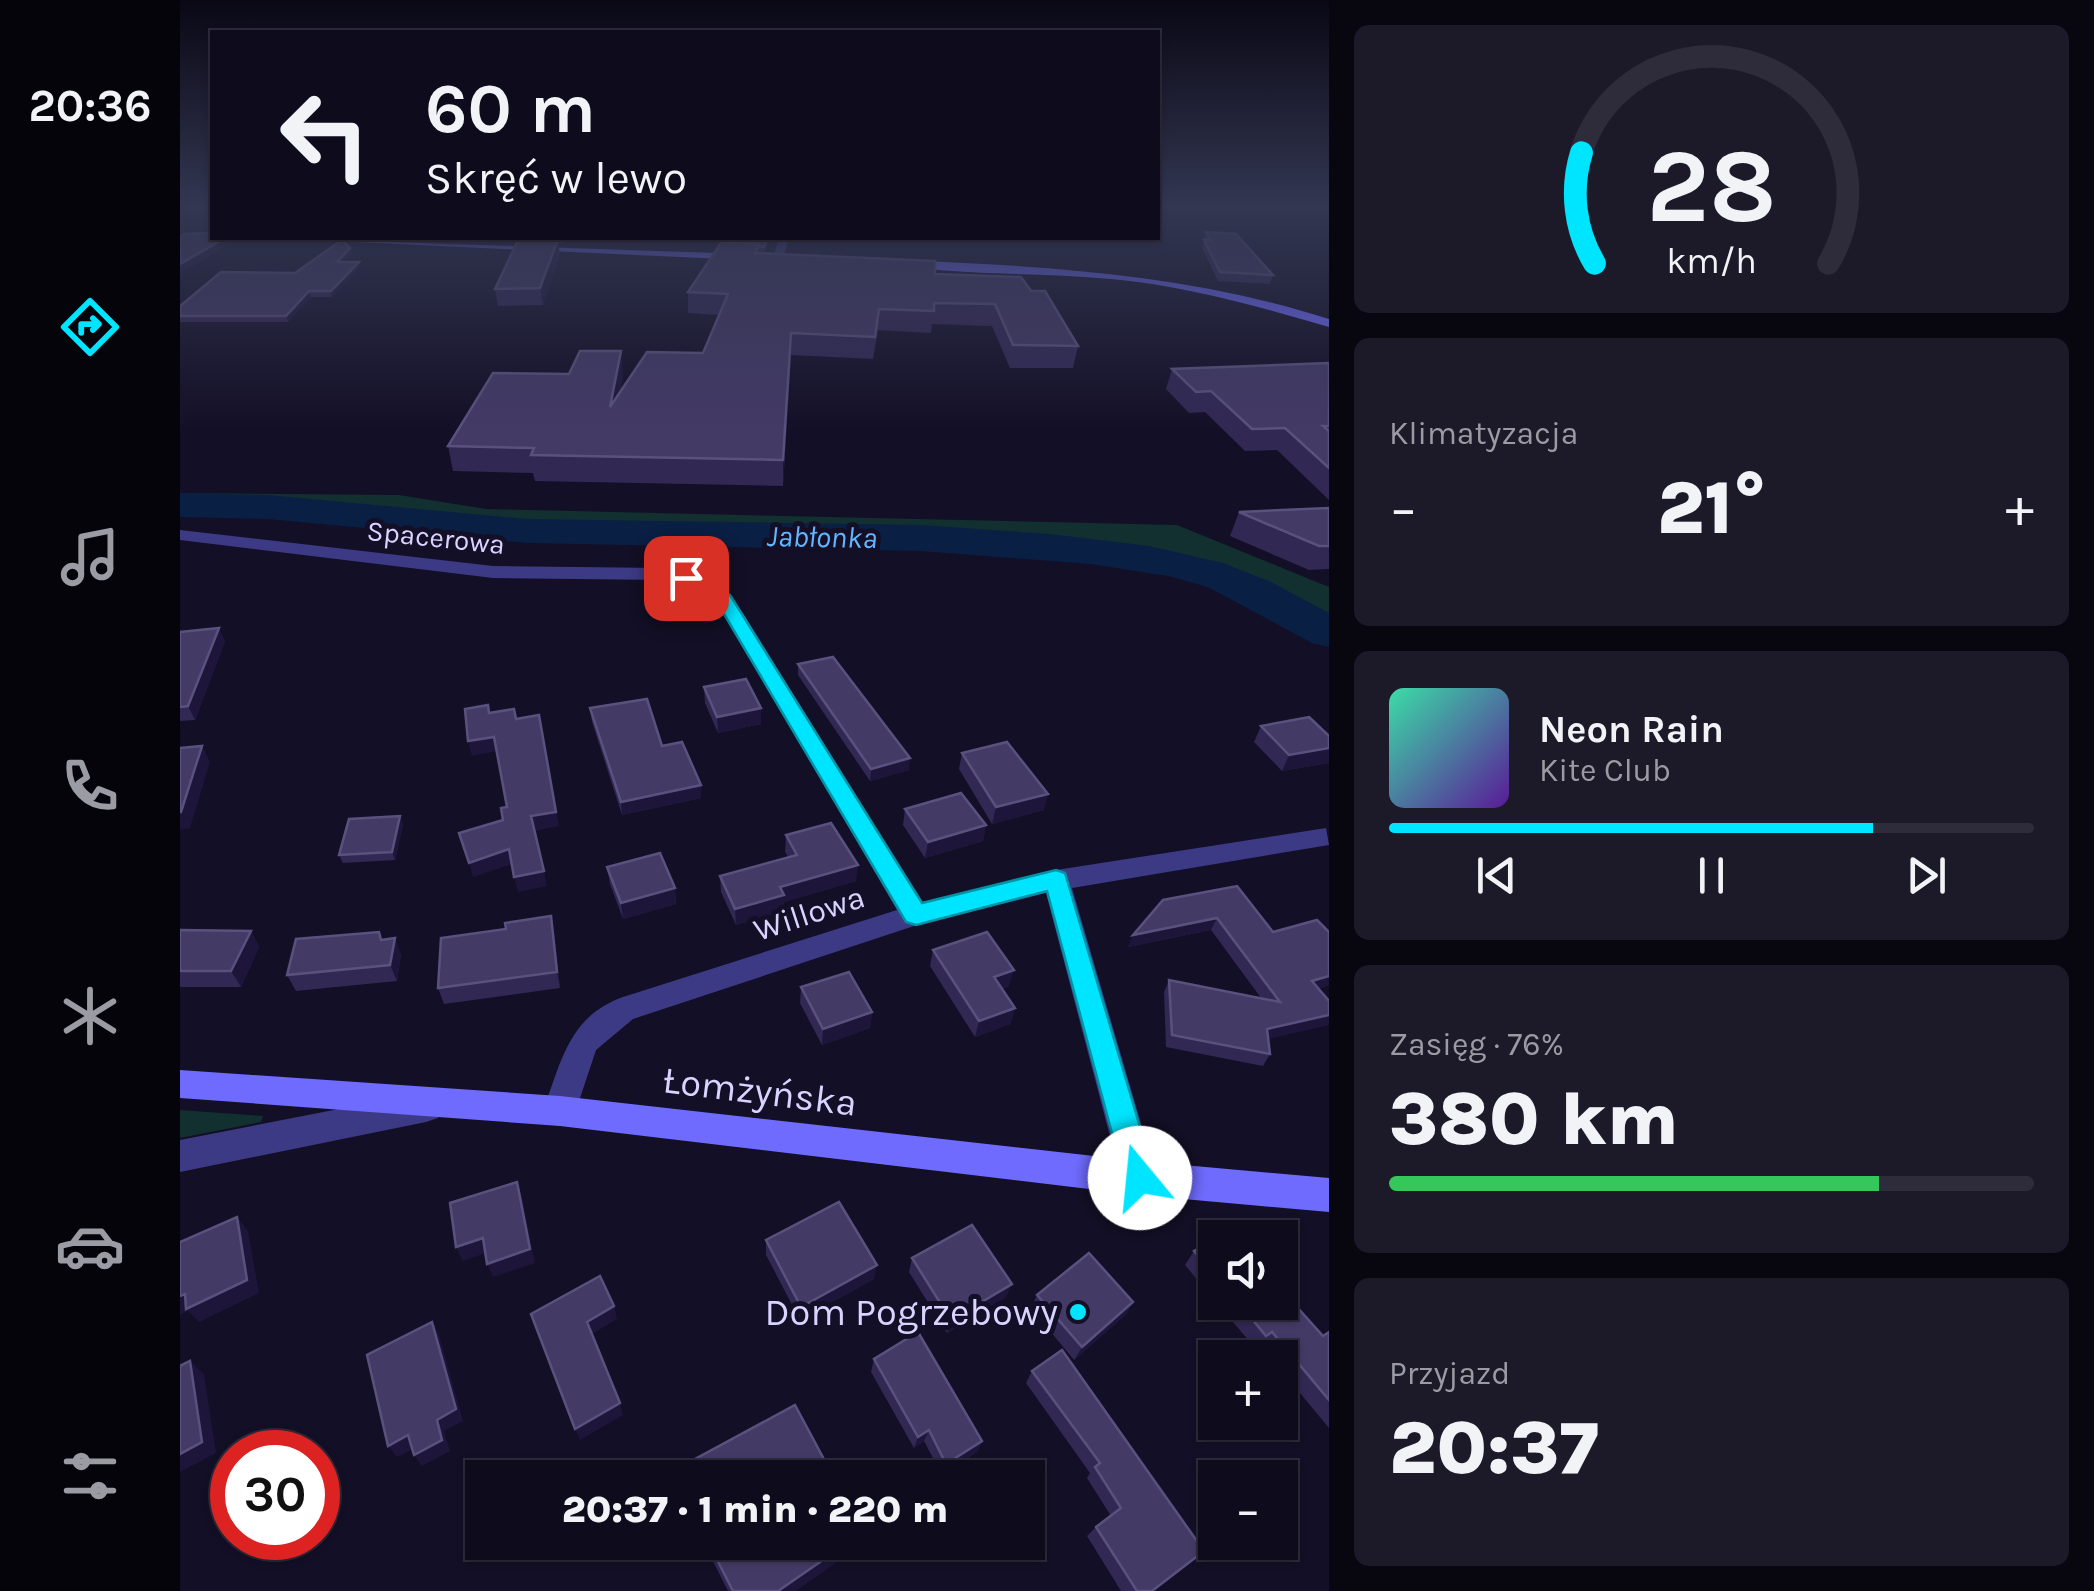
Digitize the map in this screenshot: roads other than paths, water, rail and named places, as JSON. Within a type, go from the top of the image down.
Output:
[{"type":"street","points":[[1166,282],[1235,294],[1329,323]]},
{"type":"street","name":"Spacerowa","points":[[180,535],[278,544],[430,568],[686,578]]},
{"type":"street","name":"Willowa","points":[[560,1111],[581,1041],[598,1023],[623,1010],[916,915],[724,598],[686,578]]},
{"type":"street","points":[[916,915],[1056,880],[1326,837]]},
{"type":"street","points":[[1056,880],[1140,1178]]},
{"type":"street","name":"Łomżyńska","points":[[180,1084],[560,1111],[1140,1178],[1329,1195]]},
{"type":"street","points":[[180,1156],[450,1102]]},
{"type":"waterway","name":"Jabłonka","points":[[180,505],[267,507],[527,531],[920,538],[1090,551],[1168,563],[1223,577],[1329,633]]},
{"type":"place","name":"Dom Pogrzebowy","points":[[1078,1312]]}]
